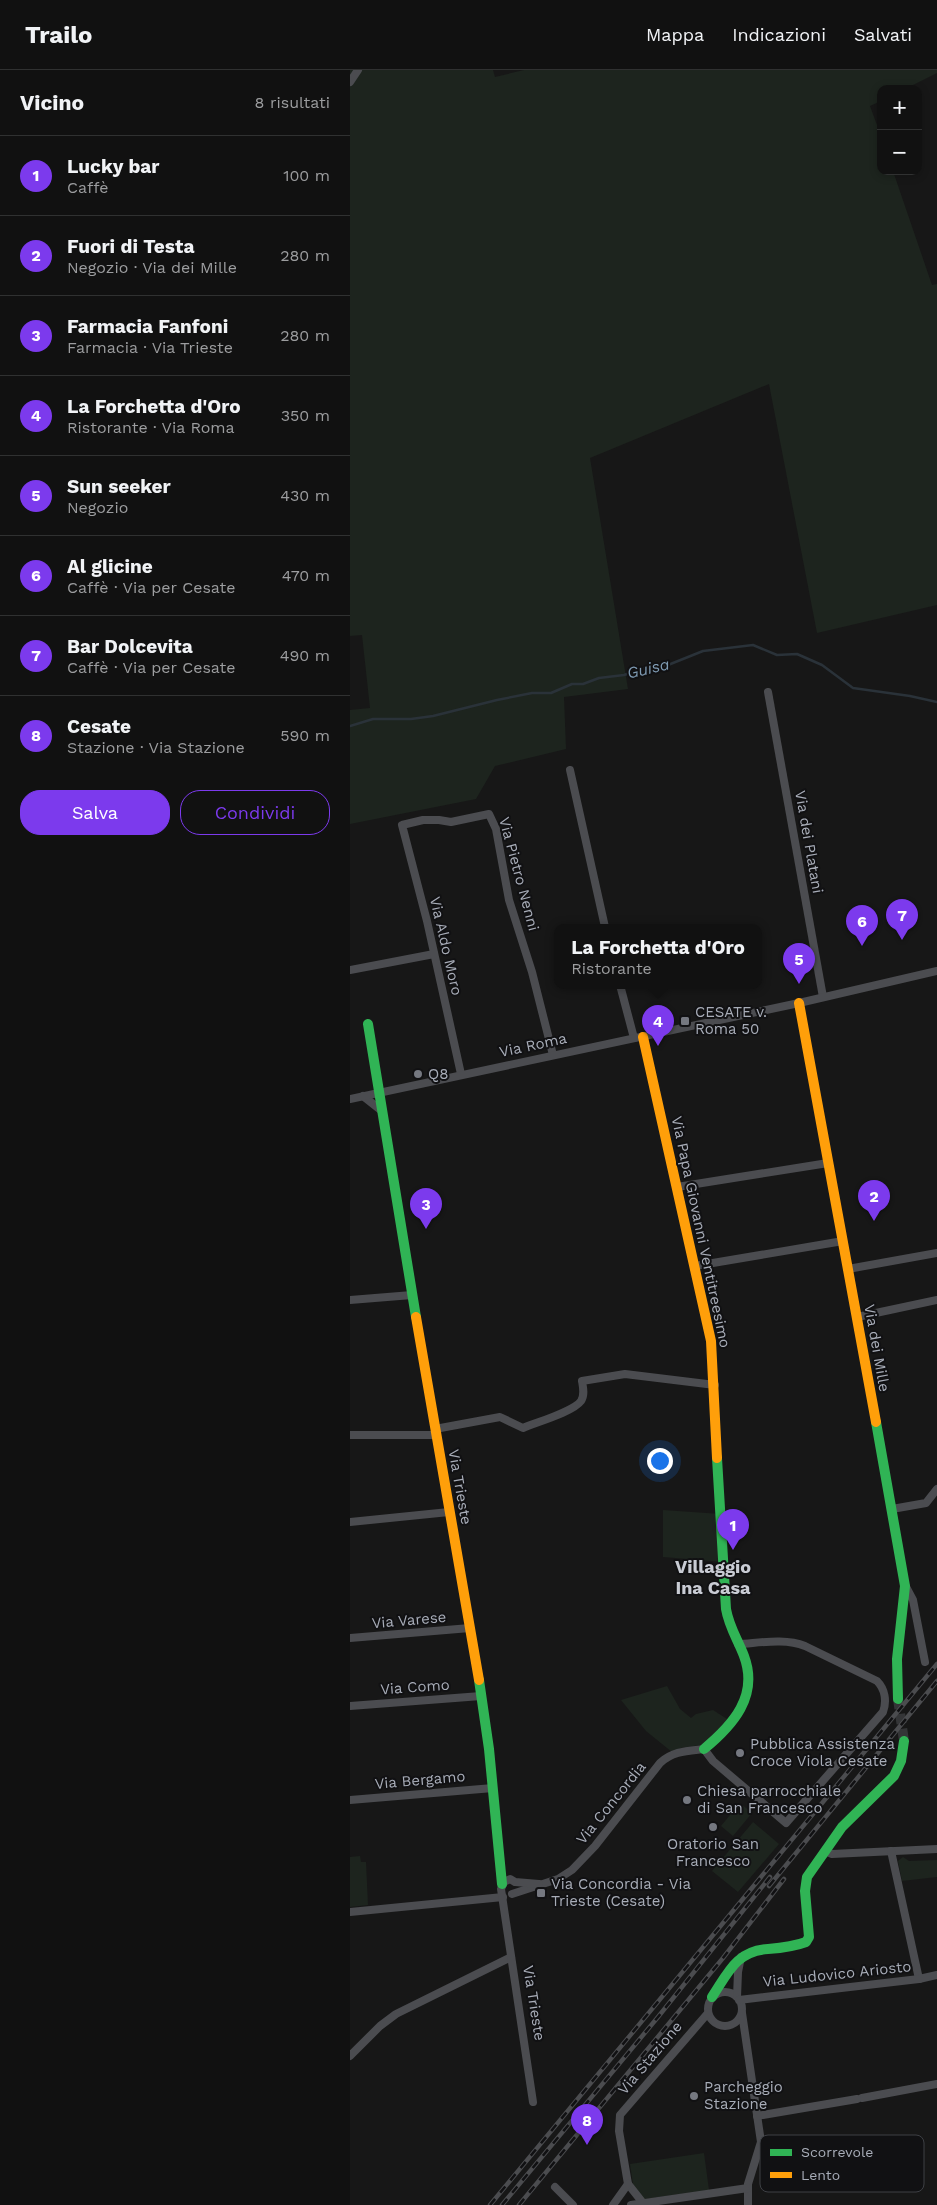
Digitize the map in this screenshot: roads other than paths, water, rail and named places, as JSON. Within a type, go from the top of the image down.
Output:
[{"type":"street","points":[[350,82],[358,70]]},
{"type":"street","name":"Via dei Platani","points":[[768,692],[823,997]]},
{"type":"street","points":[[570,770],[604,924]]},
{"type":"street","name":"Via Pietro Nenni","points":[[402,825],[423,820],[451,822],[489,814],[496,829],[509,900],[532,972],[553,1055]]},
{"type":"street","name":"Via Aldo Moro","points":[[402,825],[461,1074]]},
{"type":"street","points":[[350,970],[434,954]]},
{"type":"street","name":"Via Roma","points":[[350,1099],[722,1020],[937,971]]},
{"type":"street","points":[[621,989],[639,1037]]},
{"type":"street","name":"Via dei Mille","points":[[799,1003],[904,1583],[905,1596],[896,1662],[898,1699]]},
{"type":"street","name":"Via Trieste","points":[[368,1024],[435,1432],[492,1762],[500,1868],[509,1882],[505,1908],[533,2102]]},
{"type":"street","name":"Via Papa Giovanni Ventitreesimo","points":[[639,1037],[677,1187],[711,1340],[715,1385],[723,1586],[729,1625],[745,1657],[749,1671],[749,1692],[743,1708],[717,1739],[704,1748]]},
{"type":"street","points":[[362,1096],[382,1111]]},
{"type":"street","points":[[677,1187],[828,1163]]},
{"type":"street","points":[[695,1266],[842,1241]]},
{"type":"street","points":[[848,1269],[937,1253]]},
{"type":"street","points":[[350,1300],[412,1295]]},
{"type":"street","points":[[856,1317],[937,1300]]},
{"type":"street","points":[[350,1435],[435,1432],[500,1417],[523,1428],[571,1408],[581,1400],[583,1393],[582,1381],[625,1374],[715,1385]]},
{"type":"street","points":[[892,1509],[926,1503],[937,1489]]},
{"type":"street","points":[[350,1522],[449,1512]]},
{"type":"street","points":[[904,1583],[914,1600],[925,1662]]},
{"type":"street","name":"Via Varese","points":[[350,1638],[470,1628]]},
{"type":"street","points":[[704,1748],[713,1761],[786,1823],[883,1712],[886,1705],[884,1692],[877,1681],[805,1646],[785,1642],[738,1644]]},
{"type":"street","name":"Via Como","points":[[350,1706],[481,1696]]},
{"type":"street","points":[[742,2013],[740,2018],[731,2026],[720,2027],[708,2013],[709,2002],[741,1957],[750,1951],[792,1947],[806,1942],[809,1937],[809,1928],[805,1883],[842,1828],[894,1776],[902,1761],[904,1741]]},
{"type":"street","name":"Via Concordia","points":[[350,1912],[506,1897],[566,1876],[578,1865],[668,1756],[678,1752],[704,1748]]},
{"type":"street","name":"Via Bergamo","points":[[350,1800],[493,1788]]},
{"type":"street","points":[[825,1852],[832,1854],[937,1849]]},
{"type":"street","points":[[891,1851],[919,1979]]},
{"type":"street","points":[[506,1897],[509,1882]]},
{"type":"street","name":"Via Concordia","points":[[509,1882],[543,1884]]},
{"type":"street","points":[[350,2056],[380,2026],[396,2014],[511,1957]]},
{"type":"street","points":[[741,1957],[738,1972],[738,1998],[742,2013],[760,2136]]},
{"type":"street","name":"Via Ludovico Ariosto","points":[[738,1998],[919,1979],[937,1975]]},
{"type":"street","points":[[712,1997],[728,1992],[738,1998]]},
{"type":"street","name":"Via Stazione","points":[[643,2203],[628,2184],[619,2131],[620,2115],[708,2013]]},
{"type":"street","points":[[731,2026],[741,2037],[746,2050]]},
{"type":"street","points":[[757,2116],[937,2084]]},
{"type":"street","points":[[748,2205],[748,2188],[760,2146]]},
{"type":"street","points":[[613,2205],[628,2184]]},
{"type":"street","points":[[556,2187],[573,2205]]},
{"type":"street","points":[[631,2205],[748,2188]]},
{"type":"waterway","name":"Guisa","points":[[350,726],[373,719],[411,719],[433,716],[532,693],[551,693],[572,684],[583,684],[599,678],[624,675],[645,668],[668,665],[703,651],[753,645],[777,655],[797,654],[822,665],[853,688],[937,702]]},
{"type":"tunnel","points":[[898,1699],[904,1741]]},
{"type":"railway","points":[[490,2205],[937,1664]]},
{"type":"railway","points":[[769,1886],[937,1681]]},
{"type":"railway","points":[[502,2205],[658,2017],[770,1877]]},
{"type":"railway","points":[[519,2205],[723,1958],[784,1879]]},
{"type":"place","name":"Bar Dolcevita","points":[[902,940]]},
{"type":"place","name":"Al glicine","points":[[862,946]]},
{"type":"place","name":"Sun seeker","points":[[799,984]]},
{"type":"place","name":"CESATE v. Roma 50","points":[[685,1021]]},
{"type":"place","name":"La Forchetta d'Oro","points":[[658,1046]]},
{"type":"place","name":"Q8","points":[[418,1074]]},
{"type":"place","name":"Fuori di Testa","points":[[874,1221]]},
{"type":"place","name":"Farmacia Fanfoni","points":[[426,1229]]},
{"type":"place","name":"Lucky bar","points":[[733,1550]]},
{"type":"place","name":"Pubblica Assistenza Croce Viola Cesate","points":[[740,1753]]},
{"type":"place","name":"Chiesa parrocchiale di San Francesco","points":[[687,1800]]},
{"type":"place","name":"Oratorio San Francesco","points":[[713,1827]]},
{"type":"place","name":"Via Concordia - Via Trieste (Cesate)","points":[[541,1893]]},
{"type":"place","name":"Parcheggio Stazione","points":[[694,2096]]},
{"type":"place","name":"Cesate","points":[[587,2145]]},
{"type":"district","name":"Villaggio Ina Casa","points":[[713,1577]]}]
